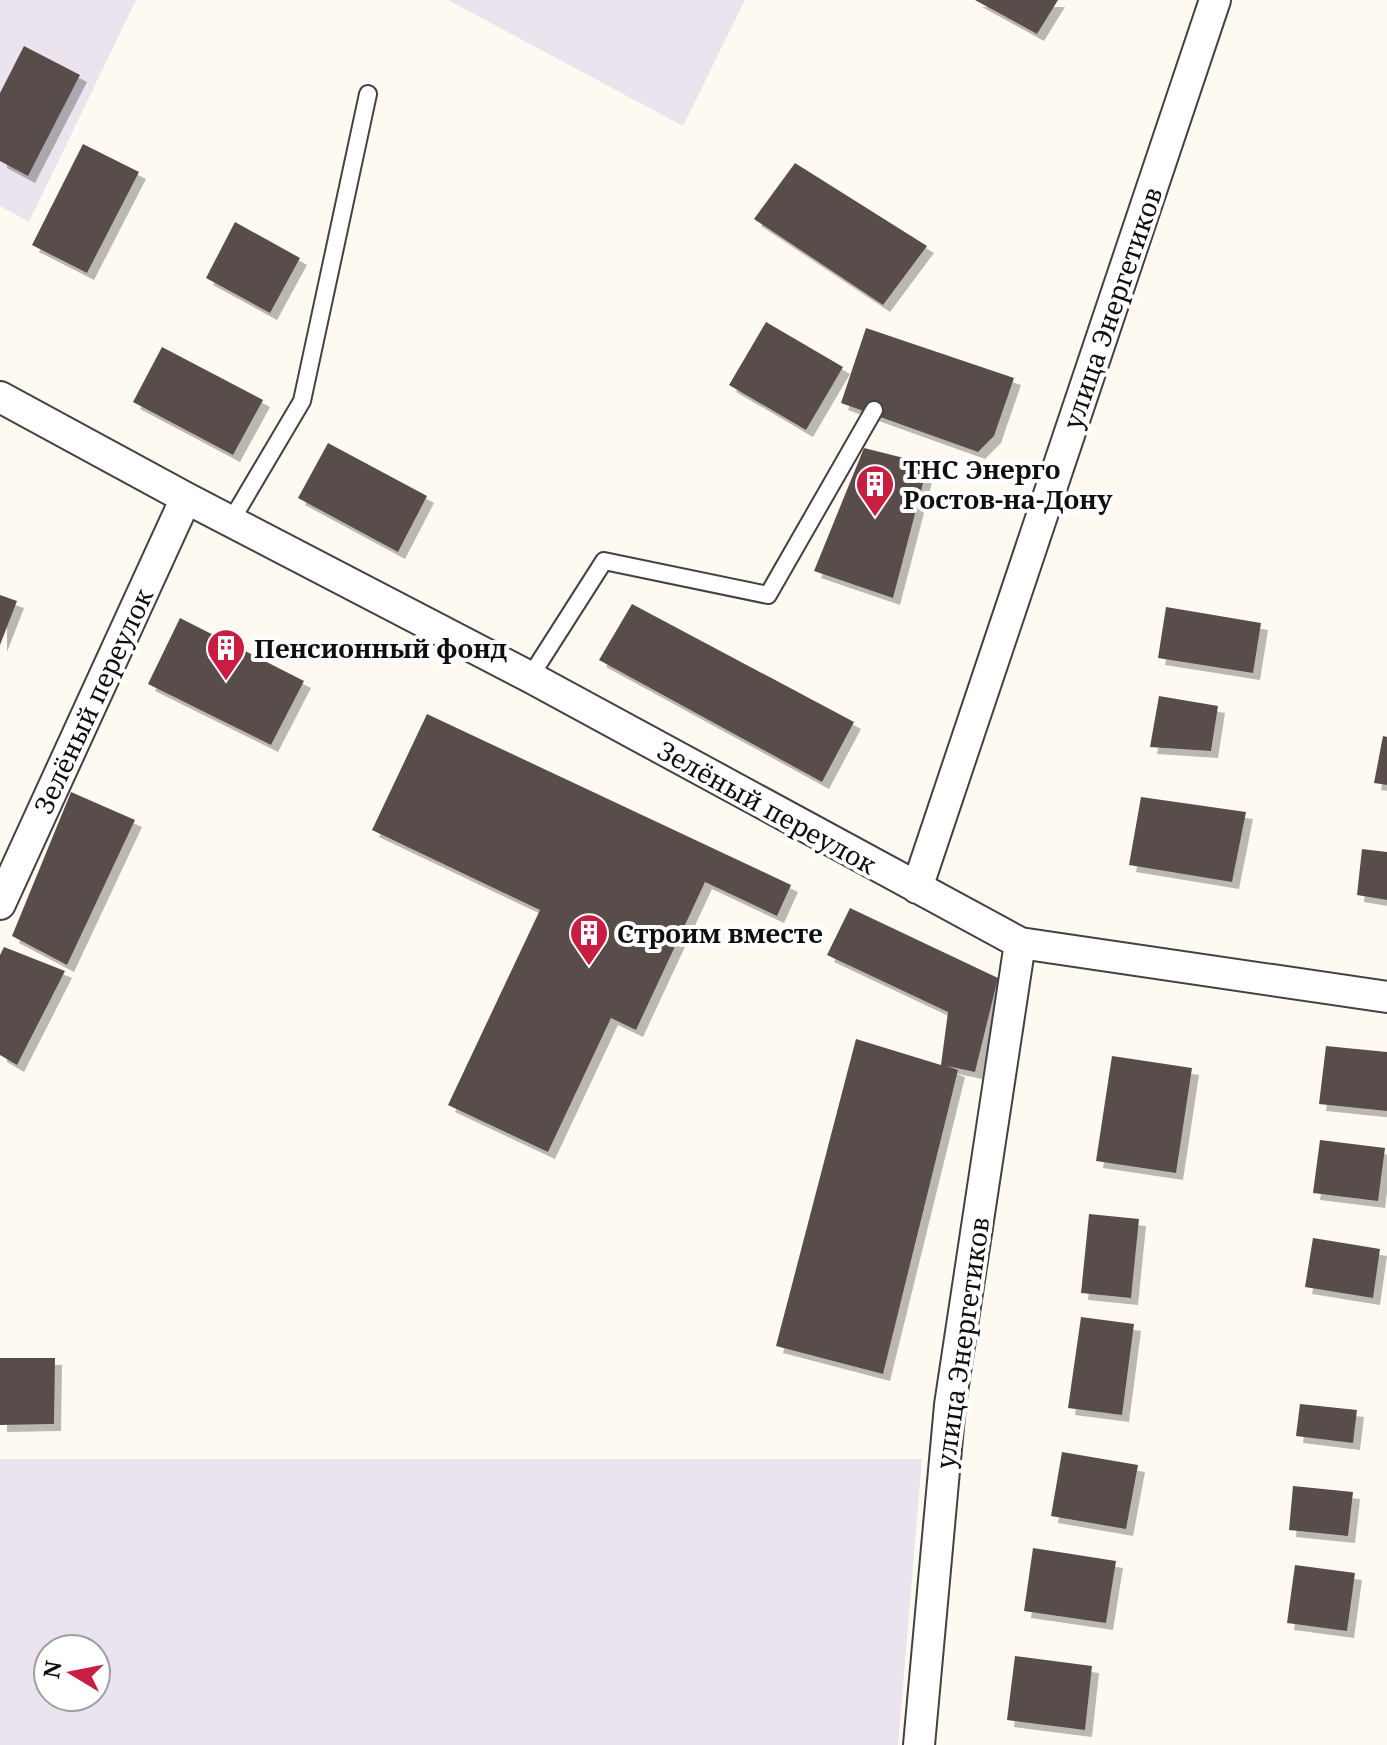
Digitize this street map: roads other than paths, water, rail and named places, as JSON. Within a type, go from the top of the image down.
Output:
[{"type":"street","name":"улица Энергетиков","points":[[917,888],[1215,0]]},
{"type":"street","name":"Зелёный переулок","points":[[0,397],[186,498],[530,677],[1020,943],[1387,997]]},
{"type":"street","name":"Зелёный переулок","points":[[0,904],[186,498]]},
{"type":"street","name":"улица Энергетиков","points":[[919,1745],[950,1405],[1020,943]]},
{"type":"lane","points":[[231,521],[302,401],[335,261],[368,94]]},
{"type":"lane","points":[[530,677],[604,561],[768,595],[874,410]]},
{"type":"place","name":"ТНС Энерго Ростов-на-Дону","points":[[875,518]]},
{"type":"place","name":"Пенсионный фонд","points":[[226,682]]},
{"type":"place","name":"Строим вместе","points":[[589,967]]}]
